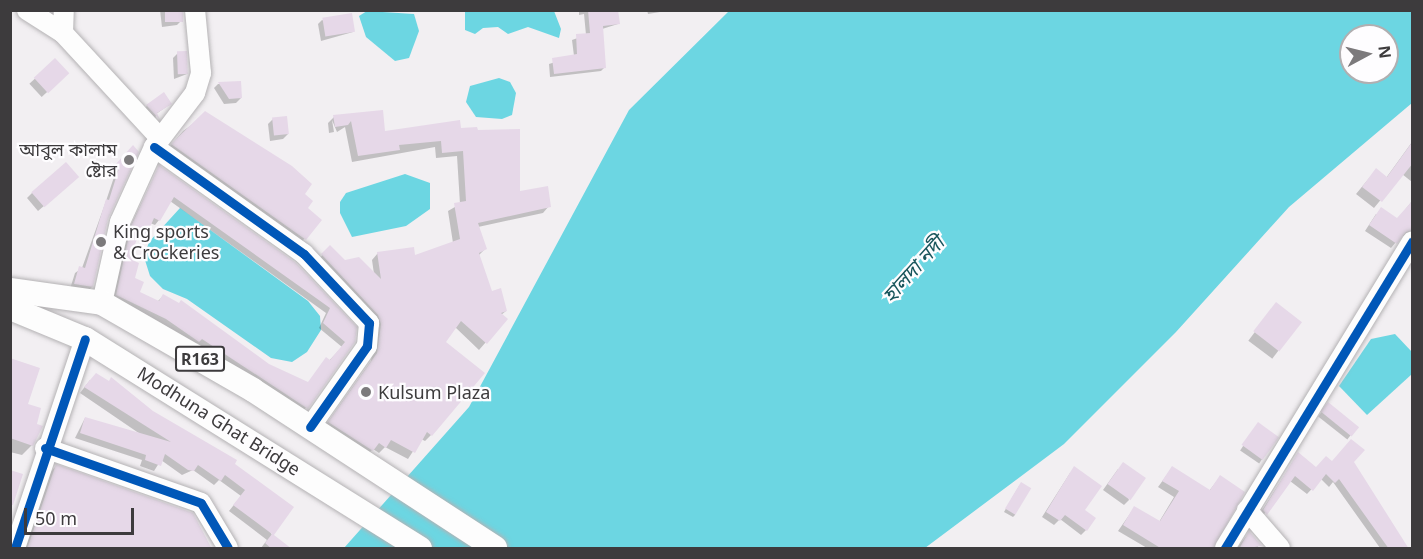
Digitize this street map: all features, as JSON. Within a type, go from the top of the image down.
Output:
[{"type":"main road","name":"R163","points":[[10,290],[102,303],[253,390],[495,549]]},
{"type":"main road","name":"Modhuna Ghat Bridge","points":[[10,308],[85,339],[341,497],[420,549]]},
{"type":"street","points":[[27,10],[63,33],[157,142],[304,254],[369,323],[367,346],[310,427]]},
{"type":"street","points":[[63,33],[64,10]]},
{"type":"street","points":[[102,303],[120,222],[157,142],[195,93],[201,73],[195,10]]},
{"type":"street","points":[[1225,549],[1413,242]]},
{"type":"street","points":[[15,549],[45,448],[85,339]]},
{"type":"street","points":[[45,448],[201,503],[228,549]]},
{"type":"street","points":[[1247,510],[1280,549]]},
{"type":"water","points":[[367,11],[414,14],[419,31],[409,58],[395,61],[366,37],[359,16]]},
{"type":"water","points":[[465,11],[554,11],[561,29],[559,38],[528,27],[508,34],[498,27],[483,28],[475,34],[465,30]]},
{"type":"water","name":"হালদা নদী","points":[[729,11],[1412,11],[1412,103],[1289,207],[1176,332],[1064,444],[925,548],[344,548],[469,407],[629,110]]},
{"type":"water","points":[[499,78],[510,82],[516,93],[512,115],[502,119],[476,117],[466,102],[470,86]]},
{"type":"water","points":[[405,174],[430,183],[430,209],[406,226],[352,237],[340,213],[340,202],[346,193]]},
{"type":"water","points":[[180,208],[308,301],[320,316],[321,330],[307,352],[292,362],[271,358],[187,299],[163,289],[150,276],[144,257],[149,242]]},
{"type":"water","points":[[1395,334],[1412,352],[1412,374],[1367,415],[1339,386],[1371,339]]},
{"type":"building","points":[[165,10],[183,10],[183,22],[165,22]]},
{"type":"building","points":[[588,10],[618,10],[620,24],[603,26],[606,68],[554,74],[552,58],[577,54],[576,34],[590,33]]},
{"type":"building","points":[[352,13],[355,32],[325,36],[322,18]]},
{"type":"building","points":[[177,51],[187,51],[188,74],[178,74]]},
{"type":"building","points":[[55,58],[69,73],[48,93],[34,78]]},
{"type":"building","points":[[241,81],[242,98],[229,99],[218,82]]},
{"type":"building","points":[[164,92],[172,104],[157,113],[160,120],[146,105]]},
{"type":"building","points":[[383,110],[385,131],[460,120],[461,128],[520,129],[520,191],[548,186],[551,207],[478,223],[487,249],[479,253],[492,291],[501,288],[507,311],[501,313],[508,319],[487,344],[461,321],[446,342],[485,373],[432,436],[427,432],[415,453],[391,440],[386,448],[379,443],[373,451],[328,422],[377,353],[381,324],[378,315],[321,254],[330,245],[345,260],[359,257],[381,279],[377,252],[414,247],[415,255],[460,239],[454,203],[466,201],[463,151],[442,153],[441,141],[399,145],[400,150],[358,156],[351,121],[348,125],[335,127],[333,115]]},
{"type":"building","points":[[205,111],[292,166],[312,184],[305,194],[313,201],[308,208],[322,220],[306,240],[171,144]]},
{"type":"building","points":[[287,116],[289,134],[274,135],[272,118]]},
{"type":"building","points":[[1413,141],[1413,163],[1382,202],[1362,187],[1376,168],[1387,177]]},
{"type":"building","points":[[133,145],[139,152],[108,219],[93,287],[74,284],[79,266],[85,268],[106,199],[109,200],[119,168],[115,165]]},
{"type":"building","points":[[66,162],[79,177],[44,207],[31,192]]},
{"type":"building","points":[[159,165],[296,263],[357,327],[355,342],[308,409],[202,339],[199,342],[166,319],[116,295],[131,226]],"holes":[[[174,197],[330,308],[323,323],[345,342],[330,360],[326,357],[308,382],[269,364],[181,300],[179,303],[163,294],[159,301],[140,292],[144,282],[135,278],[139,263],[132,260],[131,255],[140,231],[147,234],[154,218],[160,221]]]},
{"type":"building","points":[[1413,200],[1413,230],[1406,232],[1397,244],[1369,225],[1381,207],[1397,218]]},
{"type":"building","points":[[1276,302],[1302,322],[1279,351],[1253,331]]},
{"type":"building","points":[[10,358],[40,368],[28,404],[41,408],[37,424],[43,426],[33,446],[10,438]]},
{"type":"building","points":[[96,373],[109,381],[111,377],[153,411],[237,460],[235,464],[294,507],[274,535],[292,549],[272,549],[265,543],[272,534],[233,505],[245,490],[225,475],[221,481],[198,465],[194,471],[188,470],[165,454],[161,466],[145,460],[146,455],[80,433],[85,417],[171,442],[84,387]]},
{"type":"building","points":[[1328,402],[1359,427],[1352,436],[1320,411]]},
{"type":"building","points":[[1258,422],[1279,437],[1263,460],[1242,445]]},
{"type":"building","points":[[1351,439],[1365,450],[1354,462],[1409,549],[1389,549],[1339,479],[1335,483],[1326,474],[1313,491],[1295,476],[1267,515],[1263,510],[1298,452],[1316,467],[1326,456],[1332,461]]},
{"type":"building","points":[[1123,462],[1146,478],[1130,500],[1108,484]]},
{"type":"building","points":[[56,464],[193,513],[212,549],[27,549]]},
{"type":"building","points":[[1074,466],[1102,486],[1085,510],[1096,518],[1087,531],[1065,515],[1060,521],[1046,512]]},
{"type":"building","points":[[1172,466],[1210,490],[1220,475],[1245,492],[1213,549],[1162,549],[1123,525],[1134,506],[1160,521],[1179,491],[1162,481]]},
{"type":"building","points":[[10,470],[23,474],[13,505],[10,505]]},
{"type":"building","points":[[1021,482],[1031,488],[1015,515],[1005,509]]},
{"type":"building","points":[[1249,531],[1262,546],[1239,549]]},
{"type":"cycle path","points":[[154,147],[304,254],[369,323],[367,346],[310,427]]},
{"type":"cycle path","points":[[1225,548],[1412,242]]},
{"type":"cycle path","points":[[15,548],[85,339]]},
{"type":"cycle path","points":[[45,448],[201,503],[228,548]]},
{"type":"place","name":"আবুল কালাম ষ্টোর","points":[[129,160]]},
{"type":"place","name":"King sports & Crockeries","points":[[101,242]]},
{"type":"place","name":"Kulsum Plaza","points":[[366,392]]}]
